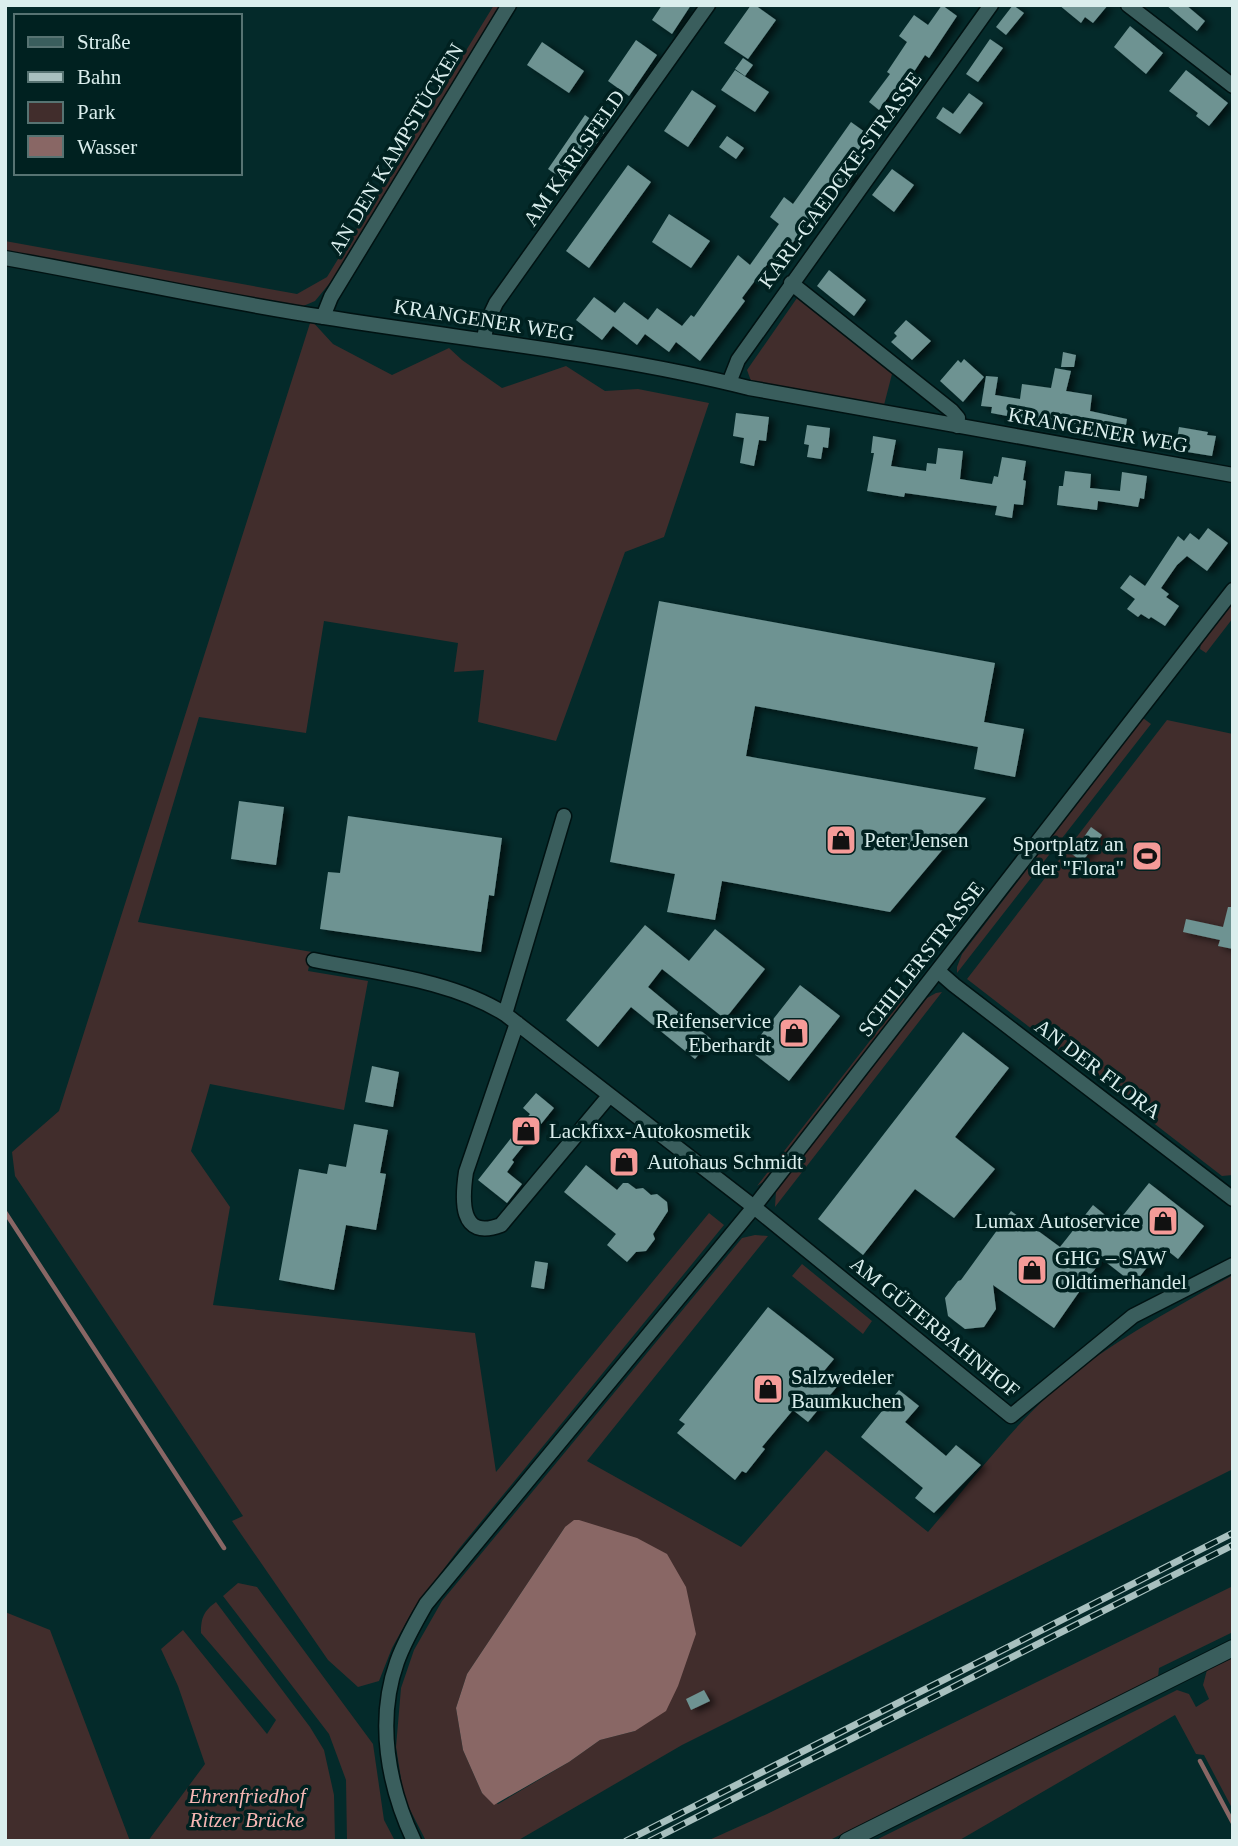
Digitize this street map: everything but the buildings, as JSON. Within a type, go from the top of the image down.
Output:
[{"type":"street","name":"AN DEN KAMPSTÜCKEN","points":[[323,317],[331,297],[509,5]]},
{"type":"street","name":"AM KARLSFELD","points":[[484,339],[487,323],[496,303],[708,5]]},
{"type":"street","name":"KARL-GAEDCKE-STRASSE","points":[[729,383],[738,360],[791,283],[991,5]]},
{"type":"street","points":[[1128,5],[1233,86]]},
{"type":"street","name":"KRANGENER WEG","points":[[5,258],[323,317],[484,339],[710,377],[729,383],[957,426],[1233,475]]},
{"type":"street","points":[[791,283],[952,411],[958,418],[957,426]]},
{"type":"street","name":"SCHILLERSTRASSE","points":[[414,1841],[398,1802],[387,1742],[387,1710],[396,1663],[426,1604],[754,1207],[1233,590]]},
{"type":"street","points":[[564,816],[511,1019],[466,1172],[462,1197],[465,1216],[472,1224],[491,1229],[501,1225],[609,1096]]},
{"type":"street","points":[[314,960],[450,989],[487,1003],[754,1207]]},
{"type":"street","name":"AN DER FLORA","points":[[939,971],[1233,1199]]},
{"type":"street","name":"AM GÜTERBAHNHOF","points":[[754,1207],[1011,1416],[1133,1316],[1233,1265]]},
{"type":"street","points":[[847,1841],[1233,1648]]},
{"type":"green space","points":[[494,5],[502,5],[334,278],[315,301],[301,307],[5,252],[5,241],[297,294],[327,277]]},
{"type":"green space","points":[[797,298],[892,374],[884,405],[751,381],[747,370]]},
{"type":"green space","points":[[311,320],[333,344],[392,375],[449,348],[502,388],[566,366],[605,391],[638,389],[709,403],[664,537],[625,552],[556,741],[478,722],[484,670],[454,672],[458,643],[324,621],[306,733],[199,717],[138,922],[312,952],[308,971],[368,981],[344,1110],[210,1084],[191,1151],[230,1207],[213,1305],[475,1333],[496,1472],[709,1213],[724,1225],[458,1550],[413,1610],[392,1648],[379,1681],[358,1687],[328,1660],[232,1521],[243,1516],[15,1176],[12,1152],[59,1111]]},
{"type":"green space","points":[[1233,603],[1233,618],[1206,653],[1200,649],[1201,644]]},
{"type":"green space","points":[[1143,718],[1151,724],[957,973],[962,954]]},
{"type":"green space","name":"Sportplatz an der \"Flora\"","points":[[1167,720],[1233,734],[1233,1175],[1222,1176],[967,979]]},
{"type":"green space","points":[[942,992],[775,1207],[776,1191],[927,998]]},
{"type":"green space","points":[[904,997],[905,1001],[763,1182],[757,1186]]},
{"type":"green space","points":[[768,1236],[587,1461],[741,1547],[826,1450],[928,1532],[1000,1445],[1060,1385],[1118,1342],[1233,1275],[1233,1469],[682,1745],[517,1841],[426,1841],[404,1798],[396,1747],[401,1688],[414,1650],[442,1601],[742,1238]],"holes":[[[565,1527],[635,1731],[600,1740],[569,1762],[498,1804],[482,1793],[463,1750],[456,1708],[467,1674]]]},
{"type":"green space","points":[[802,1264],[872,1321],[863,1334],[792,1276]]},
{"type":"green space","points":[[238,1583],[257,1587],[373,1744],[384,1820],[395,1841],[347,1841],[346,1780],[329,1734],[223,1596]]},
{"type":"green space","points":[[1233,1586],[1233,1632],[1159,1668],[1158,1677],[828,1841],[707,1841],[767,1814]]},
{"type":"green space","name":"Ehrenfriedhof Ritzer Brücke","points":[[216,1602],[310,1727],[324,1750],[334,1795],[335,1841],[148,1841],[205,1764],[178,1686],[161,1649],[183,1630],[267,1734],[276,1720],[201,1633],[204,1615]]},
{"type":"green space","points":[[5,1612],[50,1630],[130,1841],[5,1841]]},
{"type":"green space","points":[[1233,1658],[1233,1810],[1204,1755],[1196,1754],[1175,1715],[958,1841],[874,1841],[1177,1690],[1189,1694],[1196,1707],[1209,1699],[1203,1685],[1207,1670]]},
{"type":"water","points":[[574,1520],[637,1538],[667,1554],[686,1587],[696,1634],[678,1686],[666,1711],[635,1731],[600,1740],[569,1762],[494,1805],[482,1793],[463,1750],[456,1708],[467,1674],[565,1527]]},
{"type":"waterway","points":[[5,1212],[224,1548]]},
{"type":"waterway","points":[[1200,1761],[1233,1823]]},
{"type":"railway","points":[[626,1841],[1233,1533]]},
{"type":"railway","points":[[650,1841],[1233,1545]]},
{"type":"place","name":"Peter Jensen","points":[[841,840]]},
{"type":"place","name":"Sportplatz an der \"Flora\"","points":[[1147,856]]},
{"type":"place","name":"Reifenservice Eberhardt","points":[[794,1033]]},
{"type":"place","name":"Lackfixx-Autokosmetik","points":[[526,1131]]},
{"type":"place","name":"Autohaus Schmidt","points":[[624,1162]]},
{"type":"place","name":"Lumax Autoservice","points":[[1163,1221]]},
{"type":"place","name":"GHG – SAW Oldtimerhandel","points":[[1032,1270]]},
{"type":"place","name":"Salzwedeler Baumkuchen","points":[[768,1389]]}]
